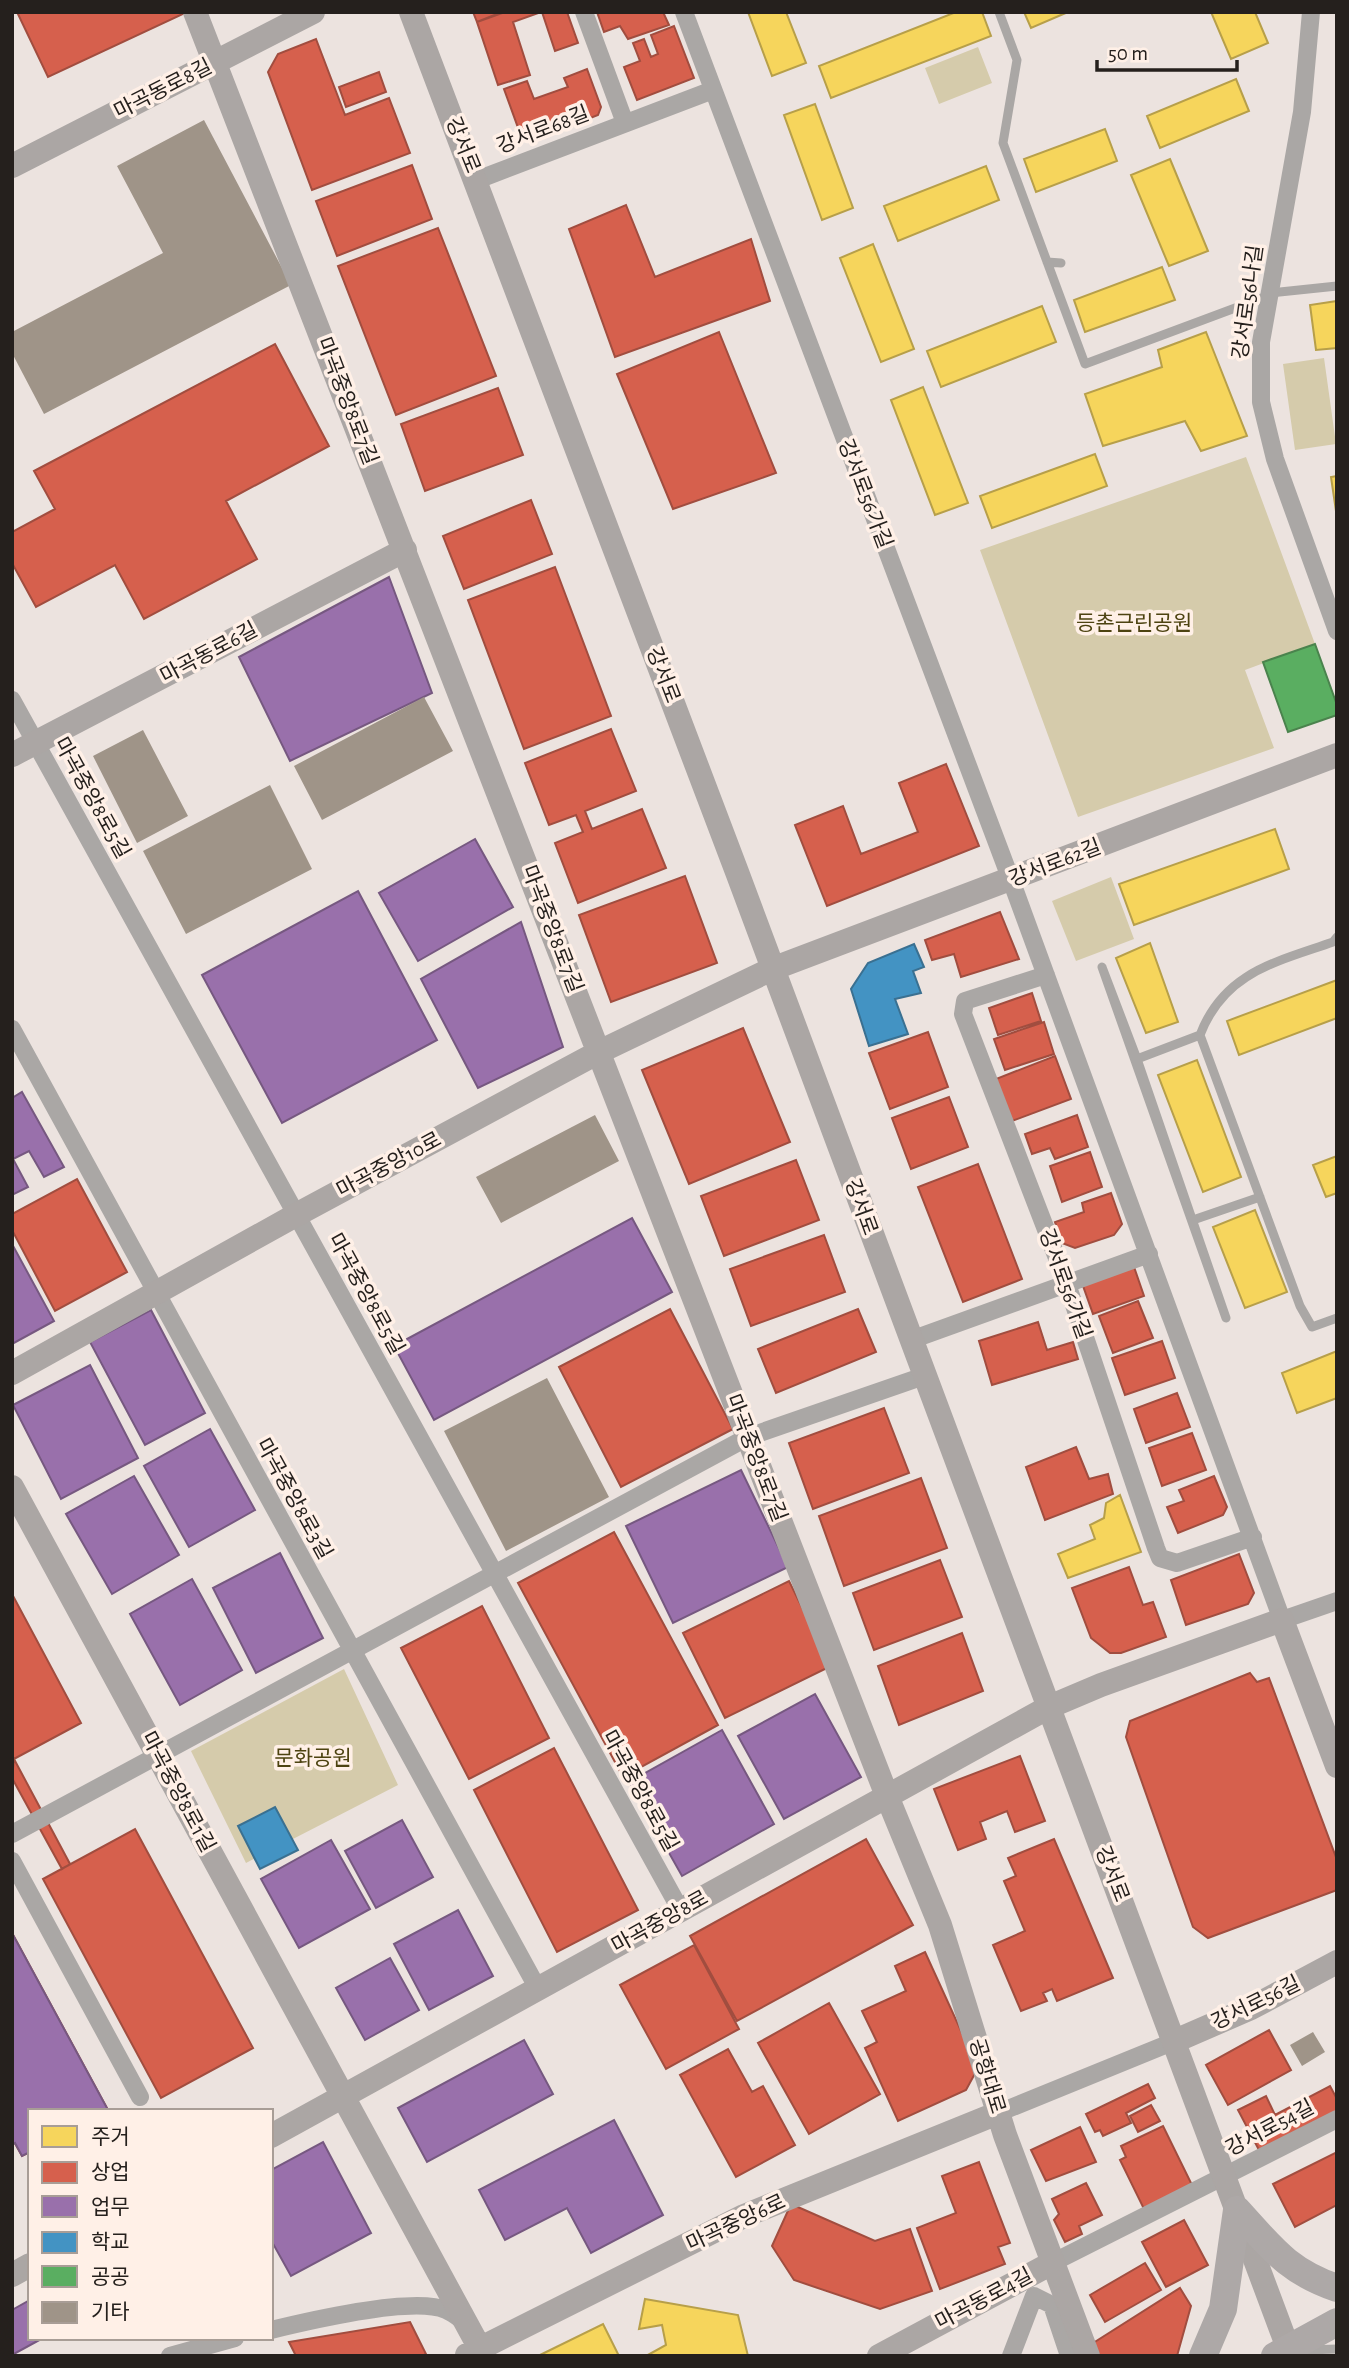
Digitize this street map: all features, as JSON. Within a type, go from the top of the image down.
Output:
[{"type":"main road","points":[[1237,2210],[1288,2265],[1315,2280],[1337,2288]]},
{"type":"main road","points":[[1203,2356],[1223,2309],[1237,2210]]},
{"type":"main road","points":[[1285,2354],[1337,2322]]},
{"type":"street","name":"마곡중앙8로7길","points":[[195,12],[887,1796]]},
{"type":"street","name":"마곡동로8길","points":[[12,166],[313,12]]},
{"type":"street","name":"강서로","points":[[411,12],[477,180],[1175,2041],[1237,2210],[1285,2354]]},
{"type":"street","name":"강서로68길","points":[[584,12],[625,123]]},
{"type":"street","name":"강서로56가길","points":[[684,12],[1011,880],[1337,1766]]},
{"type":"street","name":"강서로56나길","points":[[1311,12],[1302,112],[1261,342],[1261,402],[1279,471],[1333,606],[1337,631]]},
{"type":"street","name":"강서로68길","points":[[477,180],[713,90]]},
{"type":"street","name":"마곡동로6길","points":[[12,755],[405,550]]},
{"type":"street","name":"마곡중앙8로5길","points":[[12,700],[681,1910]]},
{"type":"street","name":"강서로62길","points":[[772,969],[1337,755]]},
{"type":"street","name":"마곡중앙10로","points":[[12,1373],[296,1215],[599,1052],[772,969]]},
{"type":"street","name":"강서로56가길","points":[[1046,975],[965,1001],[962,1006],[1067,1284],[1160,1558],[1177,1563],[1253,1537]]},
{"type":"street","name":"마곡중앙8로3길","points":[[12,1029],[538,1989]]},
{"type":"street","points":[[911,1340],[1149,1254]]},
{"type":"street","points":[[12,1834],[748,1437],[924,1376]]},
{"type":"street","name":"마곡중앙8로1길","points":[[12,1487],[343,2097]]},
{"type":"street","points":[[1049,1707],[1101,1685],[1337,1601]]},
{"type":"street","name":"마곡중앙8로","points":[[273,2135],[1049,1707]]},
{"type":"street","name":"공항대로","points":[[887,1796],[940,1925],[998,2113],[1088,2356]]},
{"type":"street","points":[[12,1861],[139,2097]]},
{"type":"street","name":"강서로56길","points":[[1175,2041],[1251,2008],[1337,1962]]},
{"type":"street","points":[[998,2113],[1175,2041]]},
{"type":"street","name":"마곡중앙6로","points":[[343,2097],[467,2322],[477,2353],[744,2216],[998,2113]]},
{"type":"street","name":"강서로54길","points":[[1225,2178],[1337,2119]]},
{"type":"street","points":[[1052,2263],[1225,2178]]},
{"type":"street","name":"마곡동로4길","points":[[879,2356],[1052,2263]]},
{"type":"street","points":[[12,2275],[28,2266]]},
{"type":"street","points":[[1011,2356],[1034,2296],[1052,2305],[1069,2356]]},
{"type":"street","points":[[273,2330],[376,2310],[428,2307],[445,2309],[467,2322]]},
{"type":"street","points":[[170,2356],[228,2340]]},
{"type":"lane","points":[[999,12],[1017,60],[1003,143],[1085,364],[1270,294],[1337,286]]},
{"type":"lane","points":[[1047,262],[1061,263]]},
{"type":"lane","points":[[1337,937],[1333,942],[1253,970],[1208,1013],[1200,1035],[1300,1306],[1312,1327],[1337,1318]]},
{"type":"lane","points":[[1102,967],[1137,1059],[1193,1220],[1226,1318],[1102,967]]},
{"type":"lane","points":[[1137,1059],[1200,1035]]},
{"type":"lane","points":[[1193,1220],[1260,1197]]},
{"type":"lane","points":[[1285,2354],[1337,2349]]},
{"type":"green space","points":[[978,47],[992,83],[939,104],[925,68]]},
{"type":"green space","points":[[1324,358],[1336,444],[1295,450],[1283,364]]},
{"type":"green space","name":"등촌근린공원","points":[[1246,457],[1315,644],[1245,670],[1274,748],[1078,817],[980,550]]},
{"type":"green space","points":[[1111,877],[1134,939],[1076,961],[1052,901]]},
{"type":"green space","name":"문화공원","points":[[344,1669],[398,1785],[246,1863],[191,1751]]},
{"type":"building: 주거","points":[[748,12],[786,12],[806,63],[772,76]]},
{"type":"building: 주거","points":[[956,12],[982,12],[991,36],[831,98],[819,66]]},
{"type":"building: 주거","points":[[1024,12],[1068,12],[1031,28]]},
{"type":"building: 주거","points":[[1211,12],[1255,12],[1268,43],[1231,59]]},
{"type":"building: 주거","points":[[1236,79],[1249,111],[1160,148],[1147,116]]},
{"type":"building: 주거","points":[[815,104],[853,208],[822,220],[784,115]]},
{"type":"building: 주거","points":[[1105,129],[1117,161],[1036,192],[1024,159]]},
{"type":"building: 주거","points":[[1170,159],[1208,251],[1169,266],[1131,175]]},
{"type":"building: 주거","points":[[986,166],[999,200],[898,241],[884,206]]},
{"type":"building: 주거","points":[[873,244],[914,349],[881,362],[840,258]]},
{"type":"building: 주거","points":[[1162,267],[1175,300],[1085,332],[1074,300]]},
{"type":"building: 주거","points":[[1337,301],[1337,348],[1316,350],[1310,305]]},
{"type":"building: 주거","points":[[1042,306],[1056,342],[941,387],[927,351]]},
{"type":"building: 주거","points":[[1206,332],[1247,436],[1201,451],[1185,421],[1103,446],[1085,394],[1162,367],[1158,350]]},
{"type":"building: 주거","points":[[923,387],[968,503],[935,515],[891,400]]},
{"type":"building: 주거","points":[[1095,454],[1107,486],[992,528],[980,496]]},
{"type":"building: 주거","points":[[1337,476],[1337,518],[1331,477]]},
{"type":"building: 주거","points":[[1275,829],[1289,869],[1134,925],[1119,884]]},
{"type":"building: 주거","points":[[1150,943],[1178,1022],[1146,1033],[1116,958]]},
{"type":"building: 주거","points":[[1337,980],[1337,1018],[1239,1055],[1227,1021]]},
{"type":"building: 주거","points":[[1197,1060],[1241,1177],[1203,1192],[1158,1075]]},
{"type":"building: 주거","points":[[1337,1156],[1337,1193],[1326,1197],[1313,1165]]},
{"type":"building: 주거","points":[[1255,1210],[1287,1292],[1245,1308],[1213,1227]]},
{"type":"building: 주거","points":[[1337,1351],[1337,1398],[1297,1413],[1282,1373]]},
{"type":"building: 주거","points":[[1120,1495],[1141,1552],[1068,1578],[1058,1554],[1095,1539],[1090,1525],[1104,1518],[1106,1503]]},
{"type":"building: 주거","points":[[645,2299],[738,2315],[748,2356],[646,2356],[666,2345],[662,2325],[639,2329]]},
{"type":"building: 주거","points":[[603,2324],[619,2356],[538,2356]]},
{"type":"building: 상업","points":[[17,12],[184,12],[185,13],[48,77]]},
{"type":"building: 상업","points":[[473,12],[502,12],[477,22]]},
{"type":"building: 상업","points":[[505,12],[541,12],[513,22],[530,75],[498,85],[477,22]]},
{"type":"building: 상업","points":[[542,12],[567,12],[578,43],[555,51]]},
{"type":"building: 상업","points":[[597,12],[663,12],[669,25],[628,39],[620,26],[604,32]]},
{"type":"building: 상업","points":[[674,26],[694,78],[637,100],[624,67],[640,61],[633,43],[644,39],[651,57],[658,54],[651,35]]},
{"type":"building: 상업","points":[[316,39],[345,115],[389,98],[410,153],[312,190],[268,72],[278,54]]},
{"type":"building: 상업","points":[[587,69],[601,107],[598,115],[532,141],[521,136],[504,89],[527,81],[534,99],[568,87],[564,78]]},
{"type":"building: 상업","points":[[379,72],[386,92],[346,107],[339,87]]},
{"type":"building: 상업","points":[[412,165],[432,219],[337,256],[316,201]]},
{"type":"building: 상업","points":[[626,205],[655,277],[751,239],[770,301],[615,357],[569,229]]},
{"type":"building: 상업","points":[[438,228],[496,376],[396,415],[338,266]]},
{"type":"building: 상업","points":[[719,332],[776,473],[673,509],[617,374]]},
{"type":"building: 상업","points":[[275,344],[329,446],[226,501],[257,559],[144,619],[115,565],[36,607],[12,563],[12,532],[55,509],[34,471]]},
{"type":"building: 상업","points":[[498,388],[523,455],[425,491],[401,424]]},
{"type":"building: 상업","points":[[531,500],[552,554],[464,589],[443,536]]},
{"type":"building: 상업","points":[[555,567],[611,716],[524,749],[468,600]]},
{"type":"building: 상업","points":[[611,729],[636,791],[585,811],[592,829],[642,809],[666,868],[578,903],[555,843],[583,832],[576,815],[549,825],[525,763]]},
{"type":"building: 상업","points":[[946,764],[979,846],[827,906],[795,825],[843,806],[861,854],[918,832],[899,783]]},
{"type":"building: 상업","points":[[685,876],[717,963],[611,1002],[579,915]]},
{"type":"building: 상업","points":[[1000,912],[1019,959],[961,977],[954,954],[932,960],[925,940]]},
{"type":"building: 상업","points":[[1032,993],[1041,1021],[998,1035],[989,1008]]},
{"type":"building: 상업","points":[[1044,1022],[1054,1054],[1005,1070],[994,1039]]},
{"type":"building: 상업","points":[[743,1028],[790,1142],[689,1184],[642,1070]]},
{"type":"building: 상업","points":[[928,1032],[948,1087],[890,1109],[869,1053]]},
{"type":"building: 상업","points":[[1055,1056],[1071,1099],[1012,1121],[996,1079]]},
{"type":"building: 상업","points":[[949,1097],[968,1147],[911,1169],[892,1118]]},
{"type":"building: 상업","points":[[1077,1115],[1088,1147],[1055,1159],[1050,1148],[1032,1154],[1025,1134]]},
{"type":"building: 상업","points":[[1090,1152],[1102,1187],[1062,1202],[1050,1166]]},
{"type":"building: 상업","points":[[796,1160],[819,1220],[724,1256],[701,1196]]},
{"type":"building: 상업","points":[[978,1164],[1022,1279],[963,1302],[918,1187]]},
{"type":"building: 상업","points":[[77,1179],[127,1272],[55,1311],[12,1230],[12,1214]]},
{"type":"building: 상업","points":[[1111,1193],[1122,1224],[1114,1235],[1075,1248],[1062,1243],[1055,1222],[1084,1212],[1082,1203]]},
{"type":"building: 상업","points":[[824,1235],[845,1292],[751,1326],[730,1269]]},
{"type":"building: 상업","points":[[1133,1264],[1144,1296],[1093,1314],[1082,1283]]},
{"type":"building: 상업","points":[[1138,1301],[1153,1338],[1113,1353],[1099,1316]]},
{"type":"building: 상업","points":[[670,1309],[733,1429],[621,1487],[559,1367]]},
{"type":"building: 상업","points":[[858,1309],[876,1352],[776,1393],[758,1349]]},
{"type":"building: 상업","points":[[1038,1322],[1047,1350],[1073,1342],[1078,1359],[992,1385],[979,1341]]},
{"type":"building: 상업","points":[[1162,1341],[1175,1378],[1125,1395],[1112,1358]]},
{"type":"building: 상업","points":[[1177,1393],[1190,1427],[1146,1443],[1134,1409]]},
{"type":"building: 상업","points":[[884,1408],[909,1473],[813,1509],[789,1443]]},
{"type":"building: 상업","points":[[1192,1433],[1206,1470],[1162,1486],[1149,1448]]},
{"type":"building: 상업","points":[[1076,1447],[1089,1479],[1108,1474],[1113,1494],[1045,1520],[1026,1467]]},
{"type":"building: 상업","points":[[1214,1476],[1227,1507],[1223,1515],[1178,1533],[1167,1507],[1184,1501],[1179,1490]]},
{"type":"building: 상업","points":[[921,1478],[947,1548],[844,1586],[819,1516]]},
{"type":"building: 상업","points":[[614,1532],[718,1725],[623,1777],[518,1583]]},
{"type":"building: 상업","points":[[1239,1554],[1254,1593],[1248,1604],[1186,1625],[1171,1580]]},
{"type":"building: 상업","points":[[940,1560],[962,1617],[874,1650],[853,1593]]},
{"type":"building: 상업","points":[[1129,1567],[1143,1605],[1153,1602],[1166,1637],[1121,1653],[1110,1653],[1091,1638],[1072,1588]]},
{"type":"building: 상업","points":[[789,1581],[831,1666],[725,1718],[683,1633]]},
{"type":"building: 상업","points":[[12,1594],[81,1723],[12,1760]]},
{"type":"building: 상업","points":[[482,1606],[549,1738],[469,1779],[401,1648]]},
{"type":"building: 상업","points":[[962,1633],[983,1691],[899,1725],[878,1666]]},
{"type":"building: 상업","points":[[1250,1673],[1257,1682],[1269,1678],[1337,1860],[1337,1890],[1208,1938],[1193,1927],[1126,1737],[1130,1721]]},
{"type":"building: 상업","points":[[554,1748],[638,1910],[557,1952],[474,1790]]},
{"type":"building: 상업","points":[[1020,1756],[1045,1821],[1015,1832],[1007,1811],[980,1822],[986,1839],[958,1850],[934,1789]]},
{"type":"building: 상업","points":[[14,1759],[70,1864],[62,1869],[12,1778]]},
{"type":"building: 상업","points":[[135,1829],[253,2048],[161,2098],[43,1879]]},
{"type":"building: 상업","points":[[866,1839],[913,1925],[737,2021],[690,1936]]},
{"type":"building: 상업","points":[[1054,1839],[1113,1978],[1057,2001],[1052,1989],[1043,1993],[1047,2001],[1021,2011],[993,1945],[1025,1931],[1004,1881],[1016,1876],[1008,1858]]},
{"type":"building: 상업","points":[[12,1933],[107,2109],[28,2109],[28,2153],[22,2156],[12,2138]]},
{"type":"building: 상업","points":[[694,1945],[739,2029],[666,2069],[620,1985]]},
{"type":"building: 상업","points":[[925,1952],[978,2068],[966,2090],[898,2121],[865,2048],[877,2042],[862,2011],[906,1991],[895,1966]]},
{"type":"building: 상업","points":[[829,2003],[880,2094],[809,2134],[758,2043]]},
{"type":"building: 상업","points":[[1269,2030],[1291,2070],[1228,2105],[1206,2065]]},
{"type":"building: 상업","points":[[728,2049],[752,2092],[763,2086],[795,2145],[736,2177],[680,2075]]},
{"type":"building: 상업","points":[[1148,2084],[1155,2098],[1126,2113],[1131,2123],[1103,2136],[1100,2130],[1095,2132],[1086,2114]]},
{"type":"building: 상업","points":[[1330,2086],[1337,2099],[1337,2112],[1260,2152],[1238,2110],[1266,2096],[1275,2115]]},
{"type":"building: 상업","points":[[1151,2105],[1160,2121],[1138,2132],[1130,2116]]},
{"type":"building: 상업","points":[[1163,2126],[1192,2185],[1144,2209],[1120,2160],[1126,2157],[1121,2146]]},
{"type":"building: 상업","points":[[1080,2127],[1096,2162],[1046,2181],[1031,2150]]},
{"type":"building: 상업","points":[[1337,2152],[1337,2205],[1295,2227],[1273,2184]]},
{"type":"building: 상업","points":[[979,2162],[1010,2243],[998,2247],[1005,2264],[940,2289],[917,2228],[956,2213],[942,2176]]},
{"type":"building: 상업","points":[[1086,2183],[1102,2215],[1079,2226],[1082,2234],[1065,2242],[1054,2220],[1059,2214],[1052,2199]]},
{"type":"building: 상업","points":[[791,2204],[875,2241],[910,2229],[932,2291],[880,2309],[794,2280],[772,2246]]},
{"type":"building: 상업","points":[[1184,2220],[1208,2265],[1166,2287],[1142,2242]]},
{"type":"building: 상업","points":[[1145,2263],[1161,2290],[1105,2322],[1090,2295]]},
{"type":"building: 상업","points":[[1180,2288],[1191,2306],[1177,2356],[1097,2356],[1090,2345]]},
{"type":"building: 상업","points":[[410,2322],[426,2354],[422,2356],[296,2356],[289,2342]]},
{"type":"building: 업무","points":[[389,577],[432,693],[290,761],[239,657]]},
{"type":"building: 업무","points":[[475,839],[513,907],[418,961],[379,893]]},
{"type":"building: 업무","points":[[358,891],[437,1040],[282,1123],[202,975]]},
{"type":"building: 업무","points":[[521,922],[563,1047],[478,1088],[421,979]]},
{"type":"building: 업무","points":[[22,1092],[64,1167],[44,1177],[29,1151],[13,1159],[28,1187],[12,1195],[12,1098]]},
{"type":"building: 업무","points":[[632,1218],[672,1292],[434,1420],[394,1346]]},
{"type":"building: 업무","points":[[12,1244],[54,1321],[12,1344]]},
{"type":"building: 업무","points":[[151,1310],[205,1413],[145,1445],[90,1342]]},
{"type":"building: 업무","points":[[90,1365],[138,1458],[61,1499],[13,1405]]},
{"type":"building: 업무","points":[[210,1429],[255,1510],[189,1547],[144,1466]]},
{"type":"building: 업무","points":[[741,1470],[788,1567],[673,1623],[626,1526]]},
{"type":"building: 업무","points":[[134,1476],[179,1555],[112,1594],[66,1514]]},
{"type":"building: 업무","points":[[280,1553],[323,1638],[256,1673],[213,1588]]},
{"type":"building: 업무","points":[[192,1579],[242,1670],[180,1705],[130,1614]]},
{"type":"building: 업무","points":[[815,1694],[861,1777],[784,1819],[738,1736]]},
{"type":"building: 업무","points":[[722,1730],[774,1824],[682,1876],[629,1782]]},
{"type":"building: 업무","points":[[402,1820],[433,1877],[376,1908],[345,1851]]},
{"type":"building: 업무","points":[[331,1840],[370,1909],[299,1948],[261,1879]]},
{"type":"building: 업무","points":[[458,1910],[493,1976],[429,2010],[394,1944]]},
{"type":"building: 업무","points":[[12,1933],[107,2109],[28,2109],[28,2153],[22,2156],[15,2143],[12,2145]]},
{"type":"building: 업무","points":[[390,1958],[419,2010],[365,2040],[336,1988]]},
{"type":"building: 업무","points":[[524,2040],[553,2094],[427,2162],[398,2108]]},
{"type":"building: 업무","points":[[614,2120],[663,2215],[591,2253],[567,2208],[505,2240],[479,2190]]},
{"type":"building: 업무","points":[[323,2142],[371,2233],[291,2276],[273,2244],[273,2169]]},
{"type":"building: 업무","points":[[28,2301],[28,2340],[39,2340],[12,2355],[12,2310]]},
{"type":"building: 학교","points":[[914,944],[924,967],[913,971],[921,993],[895,999],[908,1034],[869,1046],[851,989],[868,963]]},
{"type":"building: 학교","points":[[275,1807],[298,1850],[260,1869],[238,1826]]},
{"type":"building: 공공","points":[[1315,644],[1337,705],[1337,715],[1288,732],[1263,662]]},
{"type":"building: 기타","points":[[204,120],[291,285],[44,414],[12,353],[12,332],[163,253],[117,166]]},
{"type":"building: 기타","points":[[424,697],[453,751],[322,820],[294,766]]},
{"type":"building: 기타","points":[[143,730],[188,816],[137,843],[93,756]]},
{"type":"building: 기타","points":[[270,785],[312,869],[186,934],[143,851]]},
{"type":"building: 기타","points":[[595,1115],[619,1161],[501,1223],[476,1177]]},
{"type":"building: 기타","points":[[547,1378],[609,1497],[506,1551],[444,1431]]},
{"type":"building: 기타","points":[[1313,2032],[1325,2052],[1302,2066],[1290,2045]]}]
